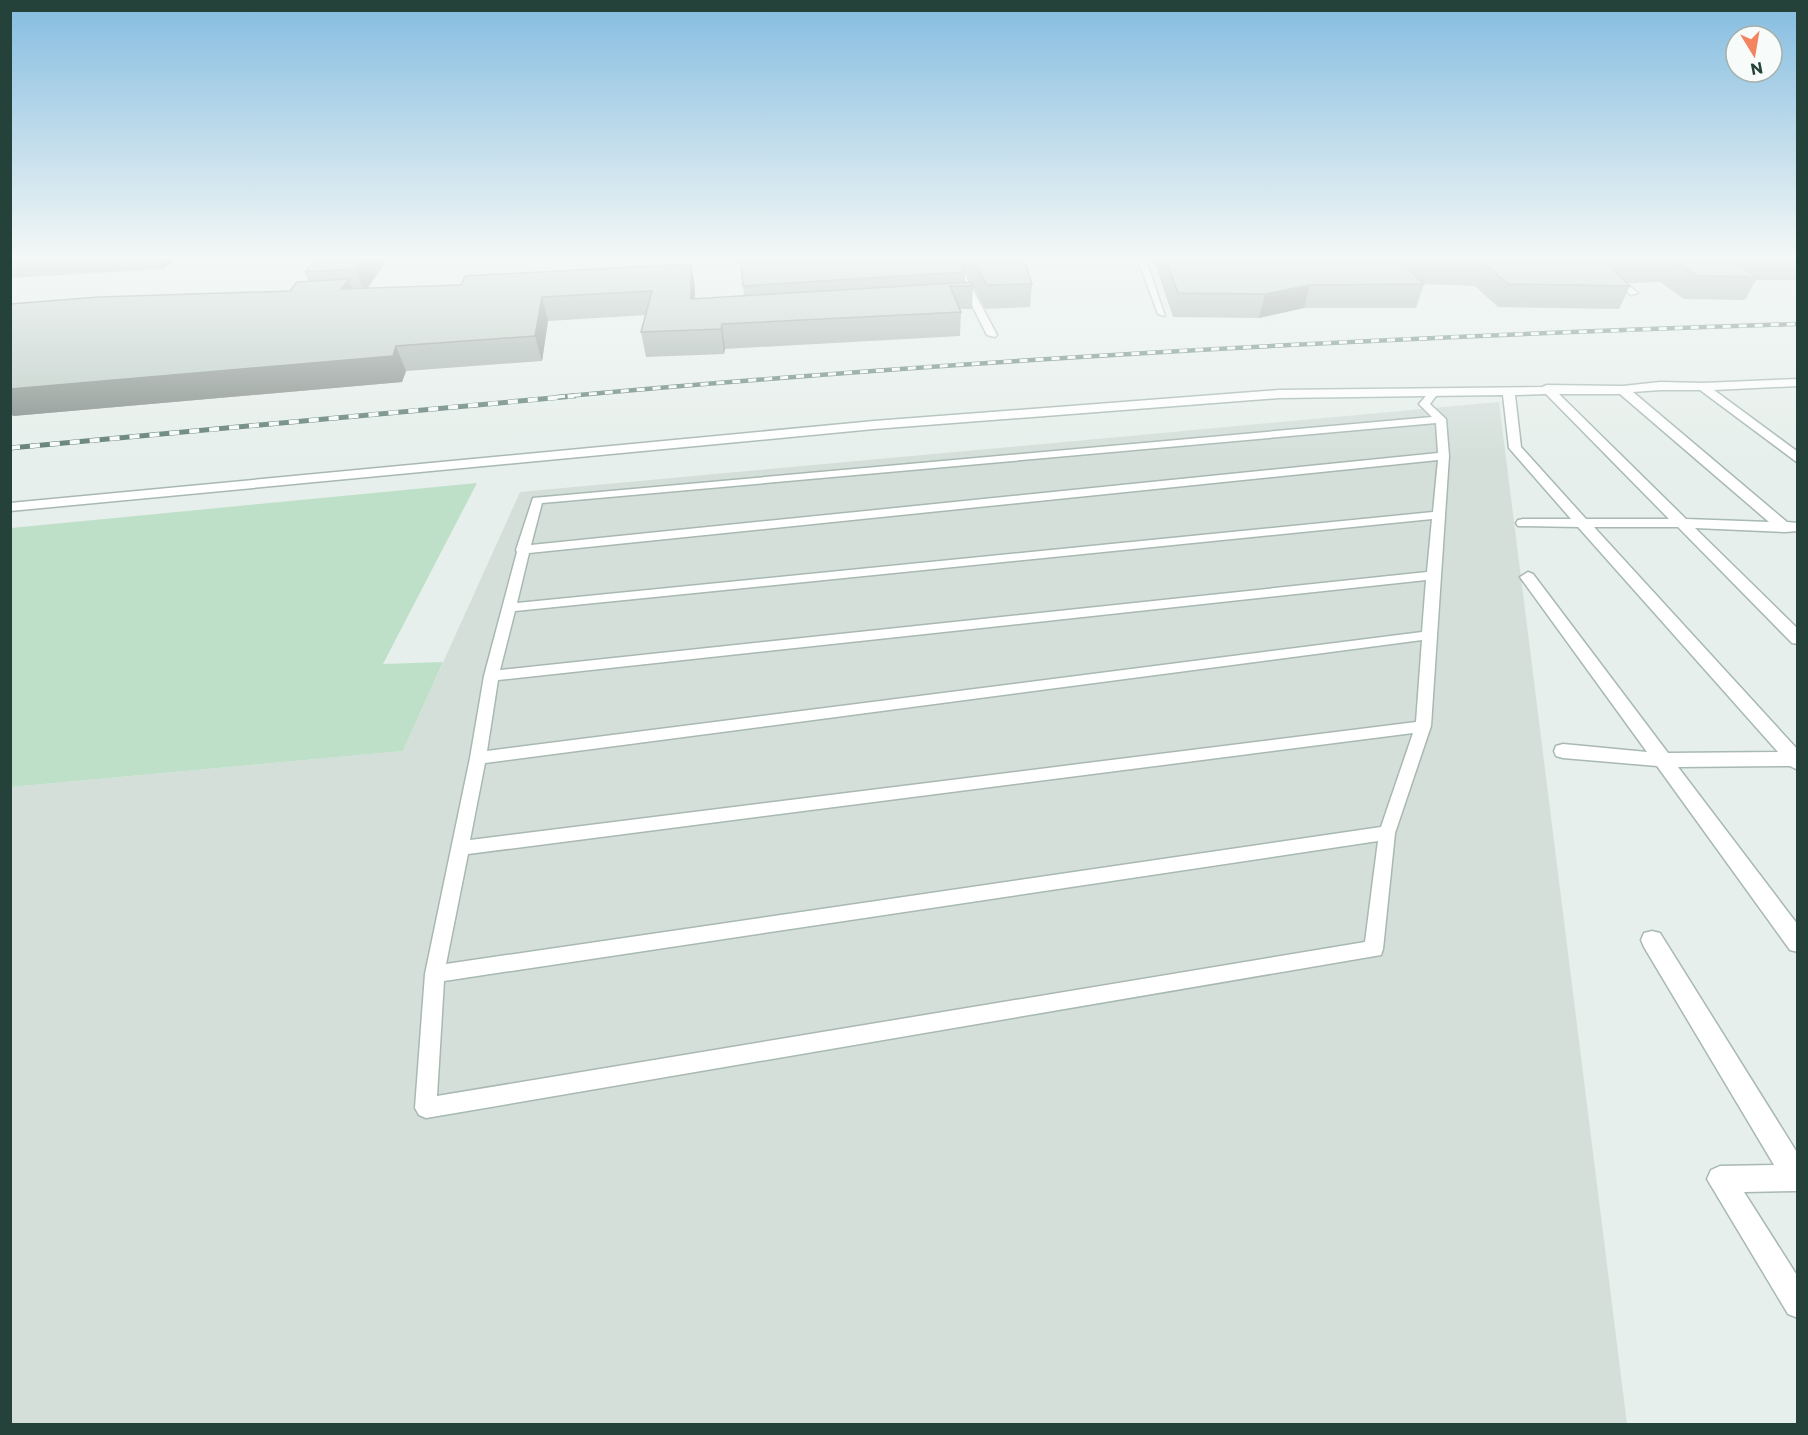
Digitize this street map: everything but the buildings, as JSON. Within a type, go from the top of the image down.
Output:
[{"type":"street","points":[[10,507],[873,425],[1279,394],[1547,389],[1623,390],[1659,386],[1703,387],[1797,382]]},
{"type":"street","points":[[1780,383],[1797,394]]},
{"type":"street","points":[[1703,387],[1797,459]]},
{"type":"street","points":[[1547,389],[1797,639]]},
{"type":"street","points":[[1623,390],[1790,527],[1797,539]]},
{"type":"street","points":[[1509,391],[1515,448],[1796,760]]},
{"type":"street","points":[[1523,523],[1681,523],[1790,527]]},
{"type":"street","points":[[1528,577],[1797,943]]},
{"type":"street","points":[[1563,751],[1663,760],[1796,760]]},
{"type":"street","points":[[1652,940],[1797,1178],[1720,1179],[1797,1304]]},
{"type":"lane","points":[[988,327],[992,335]]},
{"type":"lane","points":[[1434,392],[1424,404],[1441,419],[1444,456],[1433,575],[1424,726],[1387,833],[1374,949],[426,1108],[435,974],[478,758],[491,676],[522,550],[537,500],[1441,419]]},
{"type":"lane","points":[[522,550],[1444,456]]},
{"type":"lane","points":[[507,608],[1438,515]]},
{"type":"lane","points":[[491,676],[1433,575]]},
{"type":"lane","points":[[478,758],[1430,635]]},
{"type":"lane","points":[[459,848],[1424,726]]},
{"type":"lane","points":[[435,974],[1387,833]]},
{"type":"shaded area","points":[[1499,402],[1627,1424],[11,1424],[11,787],[403,751],[520,492]]},
{"type":"green space","points":[[477,483],[383,664],[443,662],[403,751],[11,787],[11,528]]},
{"type":"railway","points":[[557,397],[867,371],[1177,351],[1706,327]]},
{"type":"railway","points":[[10,448],[574,396]]}]
